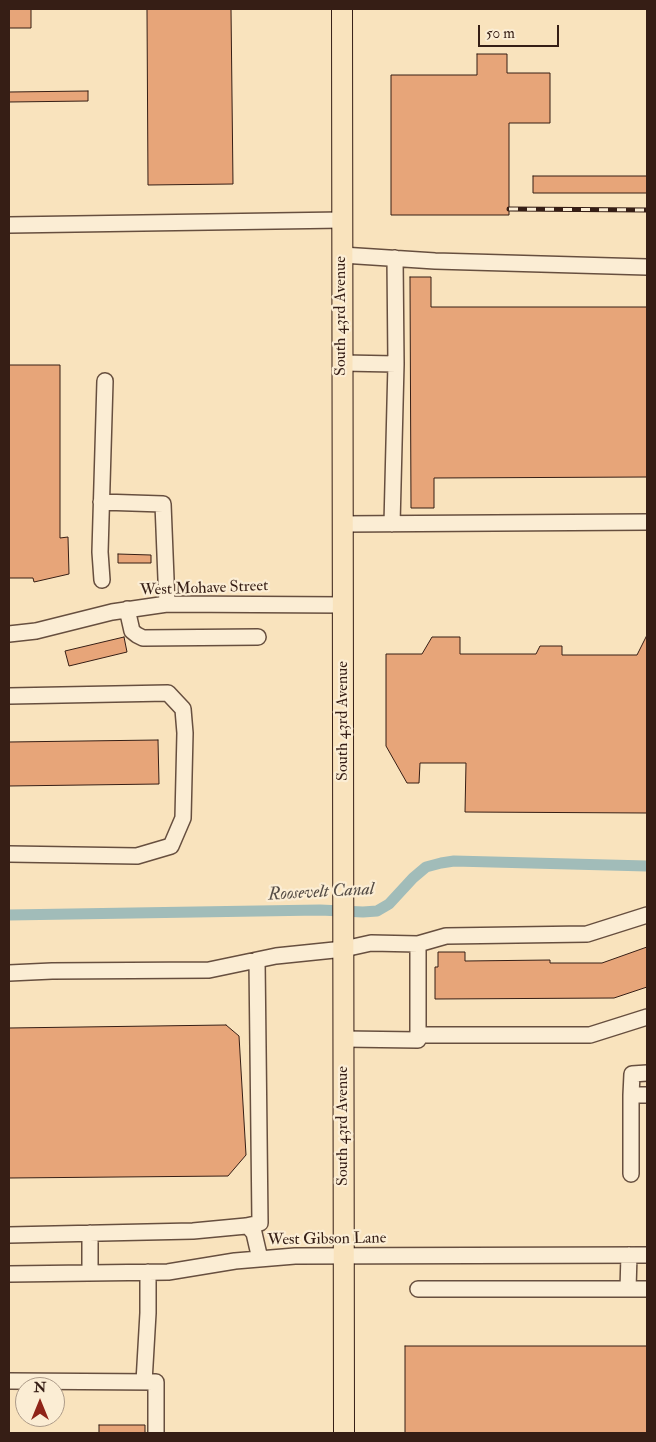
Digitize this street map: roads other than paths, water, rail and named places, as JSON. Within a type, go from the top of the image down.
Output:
[{"type":"main road","name":"South 43rd Avenue","points":[[342,9],[344,1433]]},
{"type":"street","points":[[9,225],[342,220]]},
{"type":"street","points":[[342,256],[647,267]]},
{"type":"street","points":[[392,524],[396,364],[395,258]]},
{"type":"street","points":[[342,363],[396,364]]},
{"type":"street","points":[[102,580],[100,552],[105,382]]},
{"type":"street","points":[[101,502],[164,504],[166,604]]},
{"type":"street","points":[[344,524],[647,522]]},
{"type":"street","name":"West Mohave Street","points":[[9,634],[36,631],[127,609],[166,604],[344,604]]},
{"type":"street","points":[[127,609],[132,631],[143,638],[258,637]]},
{"type":"street","points":[[9,696],[168,694],[183,709],[185,732],[183,818],[171,846],[137,856],[9,854]]},
{"type":"street","points":[[9,973],[209,970],[276,956],[344,950],[371,943],[418,944],[446,936],[587,934],[647,915]]},
{"type":"street","points":[[344,1040],[418,1040],[418,944]]},
{"type":"street","points":[[9,1235],[193,1231],[248,1226],[260,1223],[257,960]]},
{"type":"street","points":[[418,1035],[590,1035],[647,1017]]},
{"type":"street","points":[[631,1174],[632,1074],[647,1073]]},
{"type":"street","points":[[631,1094],[647,1095]]},
{"type":"street","points":[[248,1226],[254,1233],[260,1259]]},
{"type":"street","points":[[90,1233],[90,1273]]},
{"type":"street","points":[[628,1289],[629,1255]]},
{"type":"street","name":"West Gibson Lane","points":[[9,1274],[168,1272],[235,1261],[295,1256],[647,1255]]},
{"type":"street","points":[[144,1382],[148,1272]]},
{"type":"street","points":[[418,1289],[647,1289]]},
{"type":"street","points":[[9,1381],[156,1382],[156,1433]]},
{"type":"waterway","name":"Roosevelt Canal","points":[[9,915],[320,910],[377,911],[389,904],[426,867],[441,863],[454,861],[647,866]]},
{"type":"railway","points":[[509,209],[647,210]]}]
